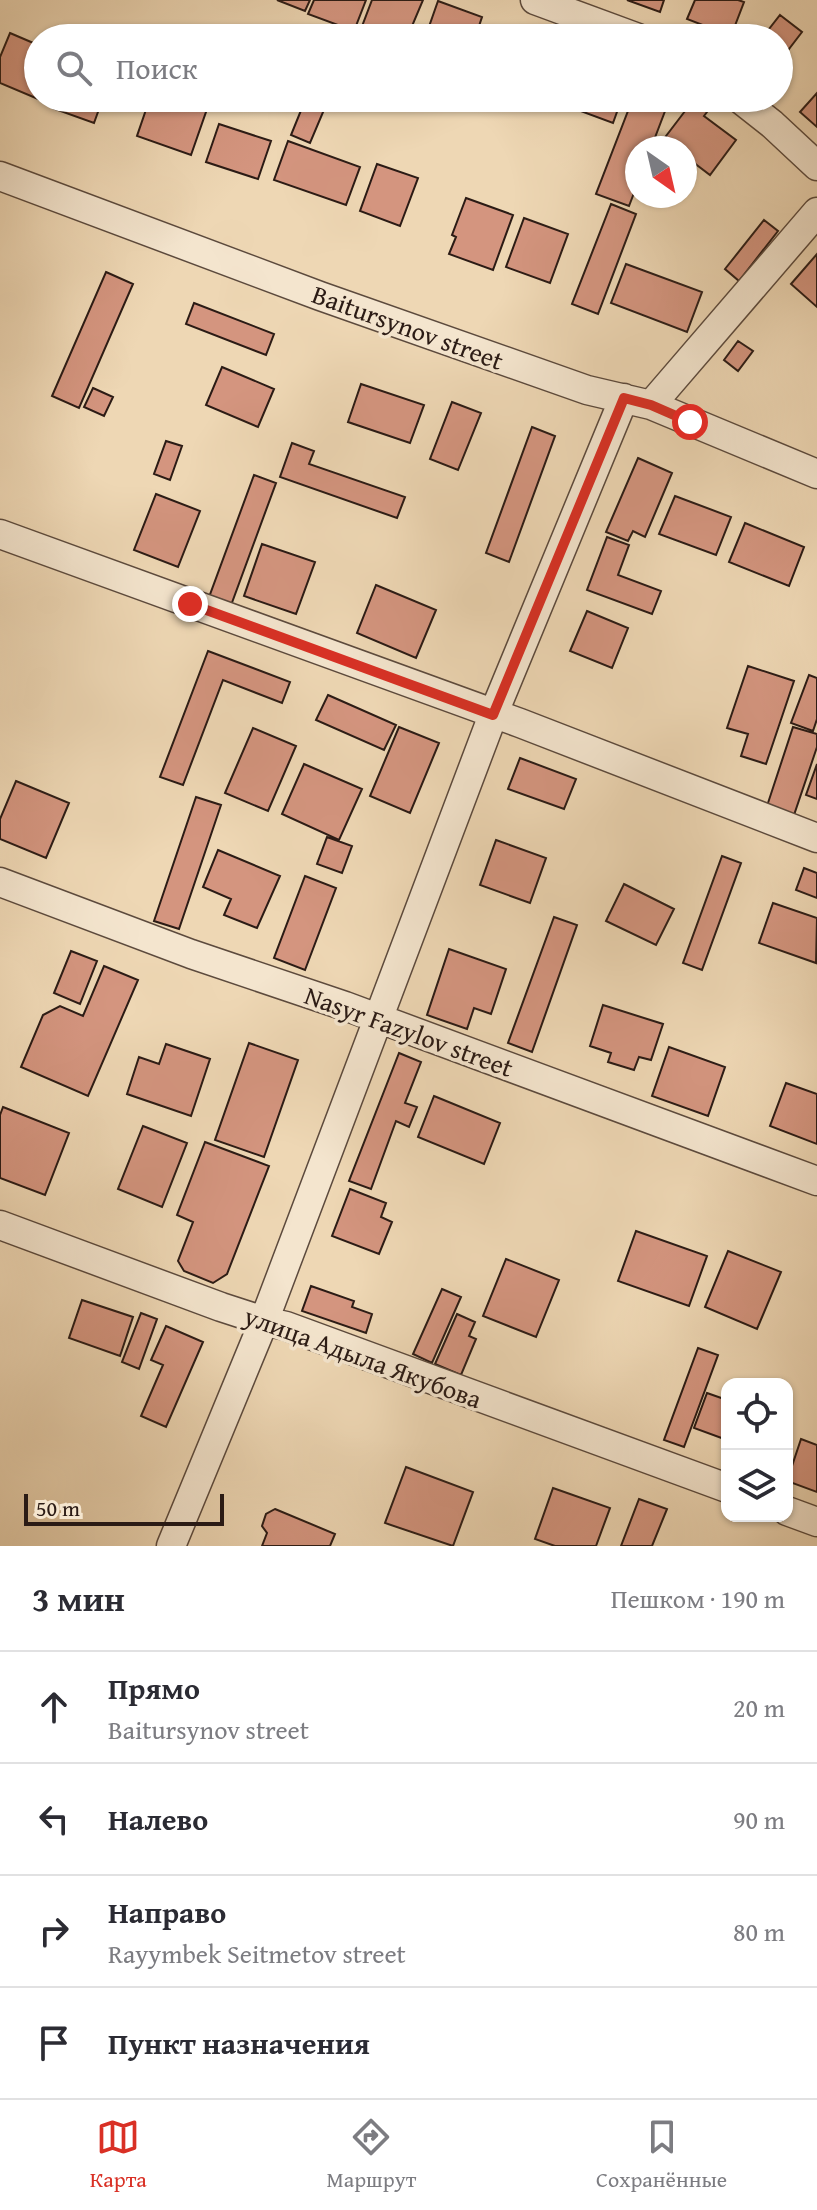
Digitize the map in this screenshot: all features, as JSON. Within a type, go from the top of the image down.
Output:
[{"type":"street","points":[[535,0],[600,24]]},
{"type":"street","points":[[757,112],[817,166]]},
{"type":"street","name":"Baitursynov street","points":[[0,176],[320,296],[587,390],[638,401],[817,474]]},
{"type":"street","points":[[171,1546],[264,1321],[493,715],[638,401],[817,212]]},
{"type":"street","points":[[0,534],[817,838]]},
{"type":"street","name":"Nasyr Fazylov street","points":[[0,882],[817,1181]]},
{"type":"street","name":"улица Адыла Якубова","points":[[0,1225],[721,1486]]},
{"type":"street","points":[[793,1513],[817,1522]]},
{"type":"building","points":[[277,0],[310,0],[305,11]]},
{"type":"building","points":[[314,0],[366,0],[357,24],[335,24],[308,14]]},
{"type":"building","points":[[372,0],[423,0],[413,24],[363,24]]},
{"type":"building","points":[[627,0],[664,0],[660,12]]},
{"type":"building","points":[[695,0],[744,2],[736,24],[700,24],[687,19]]},
{"type":"building","points":[[438,1],[482,17],[480,24],[430,24]]},
{"type":"building","points":[[780,15],[792,24],[773,24]]},
{"type":"building","points":[[793,25],[802,32],[793,44]]},
{"type":"building","points":[[10,33],[24,39],[24,93],[0,83],[0,57]]},
{"type":"building","points":[[817,93],[817,127],[800,112]]},
{"type":"building","points":[[63,112],[98,112],[94,123]]},
{"type":"building","points":[[145,112],[206,112],[191,155],[137,136]]},
{"type":"building","points":[[300,112],[323,112],[310,143],[291,135]]},
{"type":"building","points":[[583,112],[617,112],[613,123]]},
{"type":"building","points":[[628,112],[665,112],[656,136],[625,136],[625,205],[596,194]]},
{"type":"building","points":[[684,112],[707,112],[704,116],[736,140],[710,175],[697,165],[697,136],[666,136]]},
{"type":"building","points":[[219,124],[271,141],[258,179],[206,162]]},
{"type":"building","points":[[288,141],[360,167],[346,205],[274,180]]},
{"type":"building","points":[[377,164],[418,178],[400,226],[360,211]]},
{"type":"building","points":[[466,198],[513,215],[493,270],[449,254],[456,237],[452,235]]},
{"type":"building","points":[[611,204],[636,214],[598,314],[572,304]]},
{"type":"building","points":[[524,218],[568,234],[550,283],[506,267]]},
{"type":"building","points":[[764,220],[778,231],[739,281],[725,269]]},
{"type":"building","points":[[817,254],[817,307],[791,284]]},
{"type":"building","points":[[626,264],[702,292],[687,332],[611,303]]},
{"type":"building","points":[[106,272],[133,284],[79,408],[52,396]]},
{"type":"building","points":[[194,303],[274,334],[266,355],[186,324]]},
{"type":"building","points":[[738,341],[753,351],[738,371],[724,360]]},
{"type":"building","points":[[222,367],[274,389],[258,427],[206,405]]},
{"type":"building","points":[[361,384],[424,405],[410,443],[348,422]]},
{"type":"building","points":[[93,388],[113,397],[104,416],[84,407]]},
{"type":"building","points":[[452,402],[481,413],[458,470],[430,459]]},
{"type":"building","points":[[532,427],[555,436],[509,562],[486,553]]},
{"type":"building","points":[[166,441],[182,446],[170,480],[154,474]]},
{"type":"building","points":[[292,443],[314,451],[309,464],[405,497],[397,518],[280,477]]},
{"type":"building","points":[[638,458],[672,473],[645,537],[633,531],[628,541],[606,532]]},
{"type":"building","points":[[254,475],[276,483],[230,608],[208,600]]},
{"type":"building","points":[[156,494],[200,511],[178,567],[134,550]]},
{"type":"building","points":[[675,496],[731,517],[716,555],[659,534]]},
{"type":"building","points":[[745,523],[804,547],[789,586],[729,562]]},
{"type":"building","points":[[607,537],[629,545],[618,575],[661,591],[652,614],[587,590]]},
{"type":"building","points":[[262,544],[315,562],[296,614],[244,596]]},
{"type":"building","points":[[376,585],[436,610],[416,658],[357,633]]},
{"type":"building","points":[[587,611],[628,628],[612,668],[570,651]]},
{"type":"building","points":[[208,651],[290,682],[282,703],[223,680],[183,785],[160,777]]},
{"type":"building","points":[[748,666],[794,681],[766,764],[741,756],[748,734],[727,728]]},
{"type":"building","points":[[809,675],[817,678],[817,719],[813,731],[791,723]]},
{"type":"building","points":[[328,695],[396,725],[384,750],[316,720]]},
{"type":"building","points":[[399,727],[439,743],[410,813],[370,796]]},
{"type":"building","points":[[793,727],[817,734],[817,747],[794,815],[767,806]]},
{"type":"building","points":[[253,728],[296,746],[268,811],[225,793]]},
{"type":"building","points":[[520,758],[576,779],[564,809],[508,789]]},
{"type":"building","points":[[304,764],[362,789],[339,840],[282,814]]},
{"type":"building","points":[[817,764],[817,799],[806,795]]},
{"type":"building","points":[[16,781],[69,803],[46,858],[0,839],[0,819]]},
{"type":"building","points":[[196,797],[221,805],[179,929],[154,921]]},
{"type":"building","points":[[327,837],[352,846],[342,873],[317,864]]},
{"type":"building","points":[[496,840],[546,858],[530,903],[480,885]]},
{"type":"building","points":[[218,850],[280,876],[257,928],[224,915],[231,899],[203,887]]},
{"type":"building","points":[[722,856],[741,863],[702,970],[683,963]]},
{"type":"building","points":[[804,868],[817,873],[817,898],[796,890]]},
{"type":"building","points":[[305,876],[336,888],[305,970],[274,958]]},
{"type":"building","points":[[624,884],[674,909],[656,945],[606,921]]},
{"type":"building","points":[[773,903],[817,918],[816,963],[759,943]]},
{"type":"building","points":[[554,917],[577,925],[532,1052],[508,1043]]},
{"type":"building","points":[[449,949],[506,969],[491,1014],[474,1008],[467,1029],[427,1015]]},
{"type":"building","points":[[71,951],[97,961],[80,1004],[54,993]]},
{"type":"building","points":[[104,966],[138,980],[88,1096],[21,1067],[43,1015],[60,1006],[83,1016]]},
{"type":"building","points":[[603,1005],[663,1024],[651,1060],[639,1057],[634,1070],[608,1062],[611,1053],[590,1046]]},
{"type":"building","points":[[249,1043],[298,1060],[264,1157],[215,1140]]},
{"type":"building","points":[[166,1044],[210,1059],[191,1116],[127,1094],[139,1057],[159,1064]]},
{"type":"building","points":[[669,1047],[725,1067],[708,1116],[652,1096]]},
{"type":"building","points":[[399,1053],[421,1062],[405,1103],[417,1107],[409,1127],[396,1121],[371,1189],[349,1181]]},
{"type":"building","points":[[786,1083],[817,1094],[817,1144],[770,1126]]},
{"type":"building","points":[[434,1096],[500,1123],[484,1164],[418,1137]]},
{"type":"building","points":[[3,1107],[69,1133],[45,1195],[0,1178],[0,1115]]},
{"type":"building","points":[[143,1126],[187,1143],[162,1207],[118,1189]]},
{"type":"building","points":[[205,1142],[269,1166],[227,1274],[213,1283],[184,1271],[178,1261],[193,1222],[177,1215]]},
{"type":"building","points":[[350,1189],[386,1203],[381,1217],[392,1222],[379,1254],[332,1236]]},
{"type":"building","points":[[636,1231],[707,1256],[689,1306],[618,1281]]},
{"type":"building","points":[[728,1251],[781,1272],[757,1329],[705,1307]]},
{"type":"building","points":[[506,1259],[559,1280],[536,1337],[483,1316]]},
{"type":"building","points":[[311,1286],[354,1301],[352,1307],[372,1314],[366,1333],[302,1311]]},
{"type":"building","points":[[442,1289],[461,1297],[432,1363],[413,1354]]},
{"type":"building","points":[[82,1300],[133,1317],[120,1356],[69,1338]]},
{"type":"building","points":[[141,1313],[157,1319],[139,1369],[122,1362]]},
{"type":"building","points":[[457,1314],[475,1322],[469,1336],[476,1339],[461,1375],[435,1364]]},
{"type":"building","points":[[166,1326],[203,1342],[166,1427],[141,1416],[163,1365],[151,1360]]},
{"type":"building","points":[[698,1348],[718,1355],[684,1447],[664,1440]]},
{"type":"building","points":[[707,1393],[721,1398],[721,1438],[694,1428]]},
{"type":"building","points":[[801,1439],[817,1445],[817,1492],[793,1483],[793,1463]]},
{"type":"building","points":[[406,1467],[473,1492],[453,1546],[385,1523]]},
{"type":"building","points":[[553,1488],[610,1508],[596,1546],[555,1546],[535,1539]]},
{"type":"building","points":[[639,1499],[667,1509],[652,1546],[621,1546]]},
{"type":"building","points":[[275,1509],[335,1534],[330,1546],[262,1546],[267,1533],[262,1526],[266,1514]]},
{"type":"route","points":[[190,604],[493,715],[624,398],[651,405],[690,422]]}]
